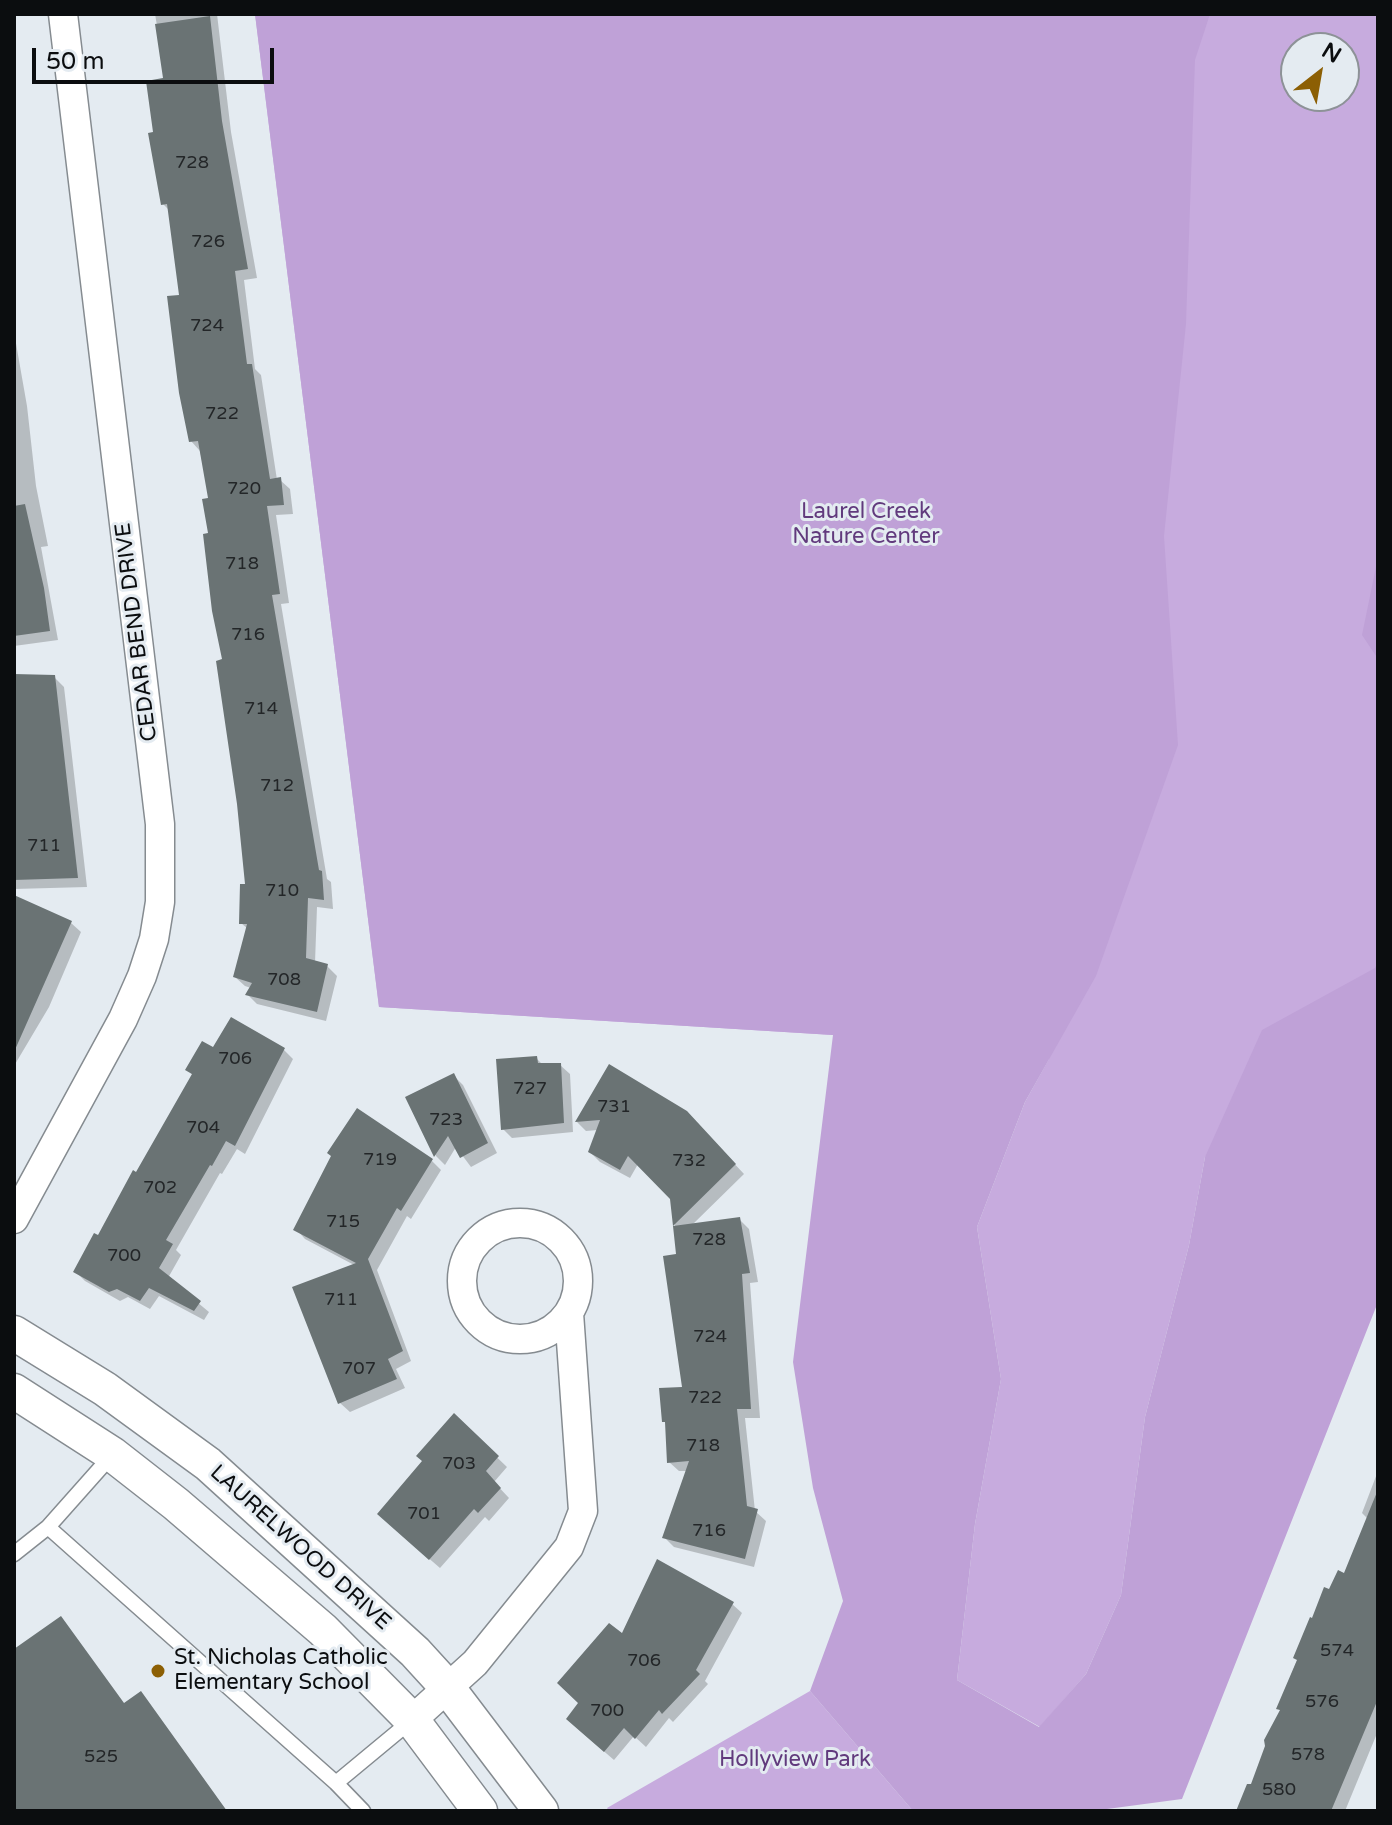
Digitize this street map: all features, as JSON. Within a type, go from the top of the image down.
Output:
[{"type":"street","name":"CEDAR BEND DRIVE","points":[[14,1219],[123,1019],[154,939],[160,902],[160,824],[63,14]]},
{"type":"street","points":[[412,1720],[475,1663],[569,1547],[583,1511],[569,1313],[576,1298],[579,1278],[574,1257],[551,1231],[525,1223],[497,1227],[480,1237],[468,1252],[462,1271],[465,1301],[475,1319],[490,1332],[526,1340],[546,1334],[569,1313]]},
{"type":"street","name":"LAURELWOOD DRIVE","points":[[14,1333],[105,1389],[208,1464],[415,1652],[447,1687],[541,1811]]},
{"type":"street","name":"LAURELWOOD DRIVE","points":[[14,1391],[112,1454],[176,1504],[323,1630],[412,1720],[480,1811]]},
{"type":"lane","points":[[14,1554],[48,1527],[112,1454]]},
{"type":"lane","points":[[48,1527],[336,1783],[363,1811]]},
{"type":"lane","points":[[336,1783],[412,1720]]},
{"type":"green space","name":"Laurel Creek Nature Center","points":[[255,14],[1378,14],[1378,1095],[1205,1157],[1189,1245],[1145,1417],[1121,1595],[1086,1674],[1040,1727],[957,1680],[975,1524],[1001,1379],[977,1227],[1025,1102],[1049,1059],[833,1035],[379,1007]]},
{"type":"green space","name":"Laurel Creek Nature Center","points":[[255,14],[1210,14],[1195,60],[1186,324],[1164,536],[1178,745],[1096,976],[1025,1102],[977,1227],[1001,1379],[975,1524],[957,1680],[1039,1727],[1086,1674],[1121,1595],[1145,1417],[1189,1245],[1205,1157],[1262,1030],[1375,968],[1378,962],[1378,1302],[1182,1799],[1092,1811],[913,1811],[810,1691],[843,1601],[813,1488],[793,1362],[833,1035],[379,1007]]},
{"type":"green space","points":[[1378,557],[1378,659],[1362,635]]},
{"type":"green space","name":"Hollyview Park","points":[[810,1691],[913,1811],[609,1811],[607,1808]]},
{"type":"building","points":[[210,16],[222,121],[248,269],[235,271],[247,364],[252,364],[270,479],[281,477],[284,505],[267,506],[280,594],[272,595],[319,870],[322,871],[324,900],[308,898],[306,958],[328,964],[317,1012],[245,995],[252,983],[233,977],[247,924],[239,924],[240,884],[245,884],[216,661],[222,659],[212,611],[203,534],[208,533],[202,499],[208,498],[198,441],[189,442],[179,393],[167,296],[179,295],[167,204],[161,205],[148,133],[153,132],[146,81],[163,78],[155,24]]},
{"type":"building","points":[[25,504],[44,588],[50,631],[14,636],[14,506]]},
{"type":"building","points":[[14,674],[55,675],[78,878],[14,880]]},
{"type":"building","points":[[14,895],[72,921],[14,1052]]},
{"type":"building","points":[[231,1017],[285,1048],[235,1146],[226,1141],[166,1240],[173,1244],[159,1268],[201,1301],[194,1311],[149,1288],[140,1301],[117,1289],[109,1292],[73,1272],[94,1233],[98,1235],[133,1170],[136,1172],[192,1074],[185,1070],[202,1041],[213,1047]]},
{"type":"building","points":[[537,1056],[538,1063],[561,1063],[564,1123],[501,1130],[496,1059]]},
{"type":"building","points":[[609,1064],[687,1111],[736,1164],[673,1226],[670,1199],[628,1156],[620,1170],[588,1152],[600,1120],[575,1122]]},
{"type":"building","points":[[454,1073],[488,1143],[460,1158],[448,1136],[434,1157],[405,1097]]},
{"type":"building","points":[[357,1108],[433,1159],[401,1211],[397,1208],[368,1259],[403,1351],[388,1359],[397,1379],[338,1404],[292,1287],[356,1263],[293,1230],[331,1156],[327,1153]]},
{"type":"building","points":[[740,1217],[750,1273],[742,1274],[751,1409],[737,1409],[747,1506],[758,1509],[745,1559],[662,1538],[689,1461],[667,1463],[659,1388],[682,1387],[663,1256],[676,1254],[673,1226]]},
{"type":"building","points":[[454,1413],[499,1456],[486,1471],[501,1488],[478,1513],[474,1509],[429,1560],[377,1514],[422,1461],[416,1456]]},
{"type":"building","points":[[1377,1492],[1378,1699],[1331,1811],[1236,1811],[1247,1784],[1251,1784],[1265,1746],[1264,1740],[1280,1710],[1276,1709],[1297,1660],[1293,1658],[1310,1617],[1324,1587],[1329,1589],[1338,1570],[1344,1573]]},
{"type":"building","points":[[657,1559],[734,1602],[696,1670],[700,1674],[662,1714],[659,1710],[635,1739],[624,1728],[604,1752],[566,1719],[578,1703],[557,1683],[609,1623],[622,1633]]},
{"type":"building","points":[[61,1616],[124,1703],[141,1691],[227,1811],[14,1811],[14,1649]]},
{"type":"place","name":"St. Nicholas Catholic Elementary School","points":[[158,1671]]}]
